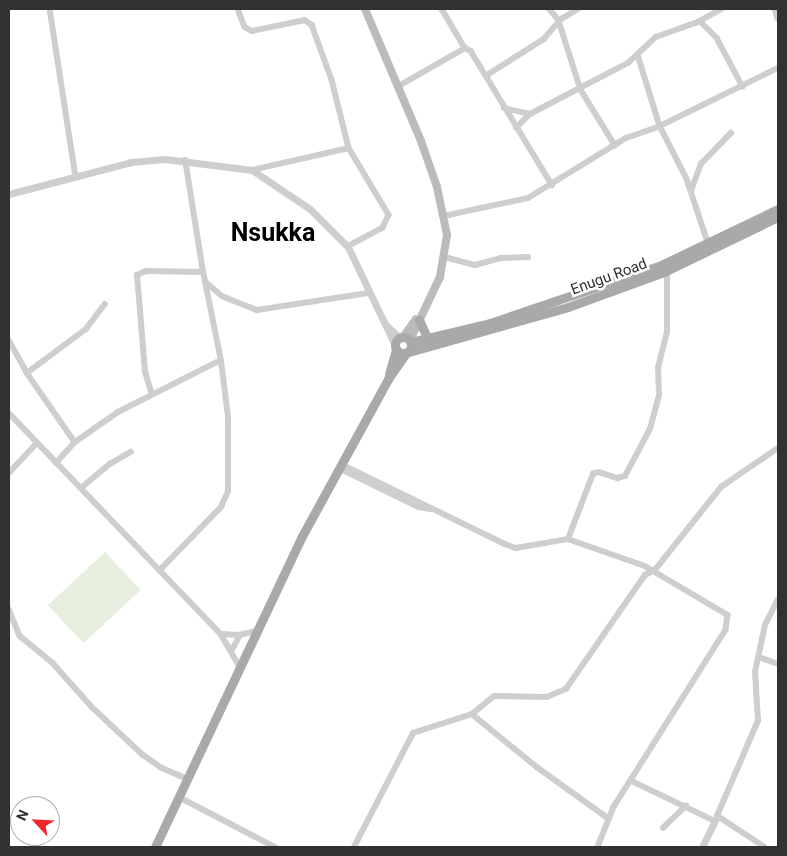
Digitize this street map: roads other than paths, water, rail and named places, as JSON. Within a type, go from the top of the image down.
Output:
[{"type":"main road","points":[[155,847],[256,631],[340,466],[388,379],[402,342],[420,316],[440,277],[445,257],[444,216],[437,187],[400,86],[365,9]]},
{"type":"main road","points":[[402,342],[428,339],[565,300],[661,265],[778,209]]},
{"type":"main road","name":"Enugu Road","points":[[408,353],[568,307],[667,271],[778,217]]},
{"type":"main road","points":[[420,316],[428,339]]},
{"type":"main road","points":[[402,342],[408,353]]},
{"type":"main road","points":[[402,342],[408,353]]},
{"type":"main road","points":[[388,379],[408,353]]},
{"type":"street","points":[[50,9],[76,177]]},
{"type":"street","points":[[238,9],[244,28],[252,31],[309,21],[332,80],[349,148],[389,215],[383,228],[348,247]]},
{"type":"street","points":[[442,9],[465,48],[471,51],[487,75],[504,108],[552,184]]},
{"type":"street","points":[[550,9],[559,21],[581,90],[615,145]]},
{"type":"street","points":[[487,75],[512,62],[544,38],[559,21],[579,9]]},
{"type":"street","points":[[516,128],[530,114],[581,90],[638,55],[656,38],[700,21],[721,9]]},
{"type":"street","points":[[775,9],[778,19]]},
{"type":"street","points":[[700,21],[717,38],[743,87]]},
{"type":"street","points":[[400,86],[465,48]]},
{"type":"street","points":[[638,55],[660,126],[692,191],[708,242]]},
{"type":"street","points":[[444,216],[528,198],[615,145],[743,87],[778,68]]},
{"type":"street","points":[[504,108],[530,114]]},
{"type":"street","points":[[692,191],[701,164],[731,133]]},
{"type":"street","points":[[9,194],[131,162],[185,160],[252,170],[349,148]]},
{"type":"street","points":[[160,570],[221,508],[228,491],[228,417],[221,360],[203,272],[185,160]]},
{"type":"street","points":[[252,170],[310,209],[348,247],[368,293],[386,325],[402,342]]},
{"type":"street","points":[[445,257],[475,265],[501,258],[528,257]]},
{"type":"street","points":[[152,395],[145,372],[137,275],[146,271],[203,272]]},
{"type":"street","points":[[568,539],[593,474],[599,472],[618,478],[625,476],[650,429],[659,395],[658,368],[667,332],[667,271]]},
{"type":"street","points":[[206,282],[222,296],[257,310],[368,293]]},
{"type":"street","points":[[209,300],[222,296]]},
{"type":"street","points":[[26,373],[86,329],[106,304]]},
{"type":"street","points":[[9,340],[26,373],[75,442]]},
{"type":"street","points":[[56,463],[75,442],[118,412],[221,360]]},
{"type":"street","points":[[9,413],[36,444],[81,488],[221,634],[240,666]]},
{"type":"street","points":[[9,473],[36,444]]},
{"type":"street","points":[[354,847],[413,733],[472,714],[494,696],[547,698],[566,689],[645,575],[655,570],[721,487],[778,448]]},
{"type":"street","points":[[81,488],[110,464],[131,452]]},
{"type":"street","points":[[340,466],[419,507],[431,509],[470,530],[516,548],[568,539],[655,570],[723,610],[729,621],[672,717],[644,755],[632,781],[608,818],[598,847]]},
{"type":"street","points":[[645,566],[645,575]]},
{"type":"street","points":[[702,847],[758,721],[755,672],[765,626],[778,602]]},
{"type":"street","points":[[9,609],[20,636],[53,663],[92,707],[142,754],[162,768],[188,779]]},
{"type":"street","points":[[221,634],[240,636],[256,631]]},
{"type":"street","points":[[240,636],[250,644]]},
{"type":"street","points":[[232,650],[240,636]]},
{"type":"street","points":[[232,650],[245,654]]},
{"type":"street","points":[[759,657],[778,664]]},
{"type":"street","points":[[472,714],[537,767],[576,792],[608,818]]},
{"type":"street","points":[[632,781],[716,818],[764,847]]},
{"type":"street","points":[[179,797],[275,847]]},
{"type":"street","points":[[663,828],[686,806]]},
{"type":"district","name":"Nsukka","points":[[273,233]]}]
